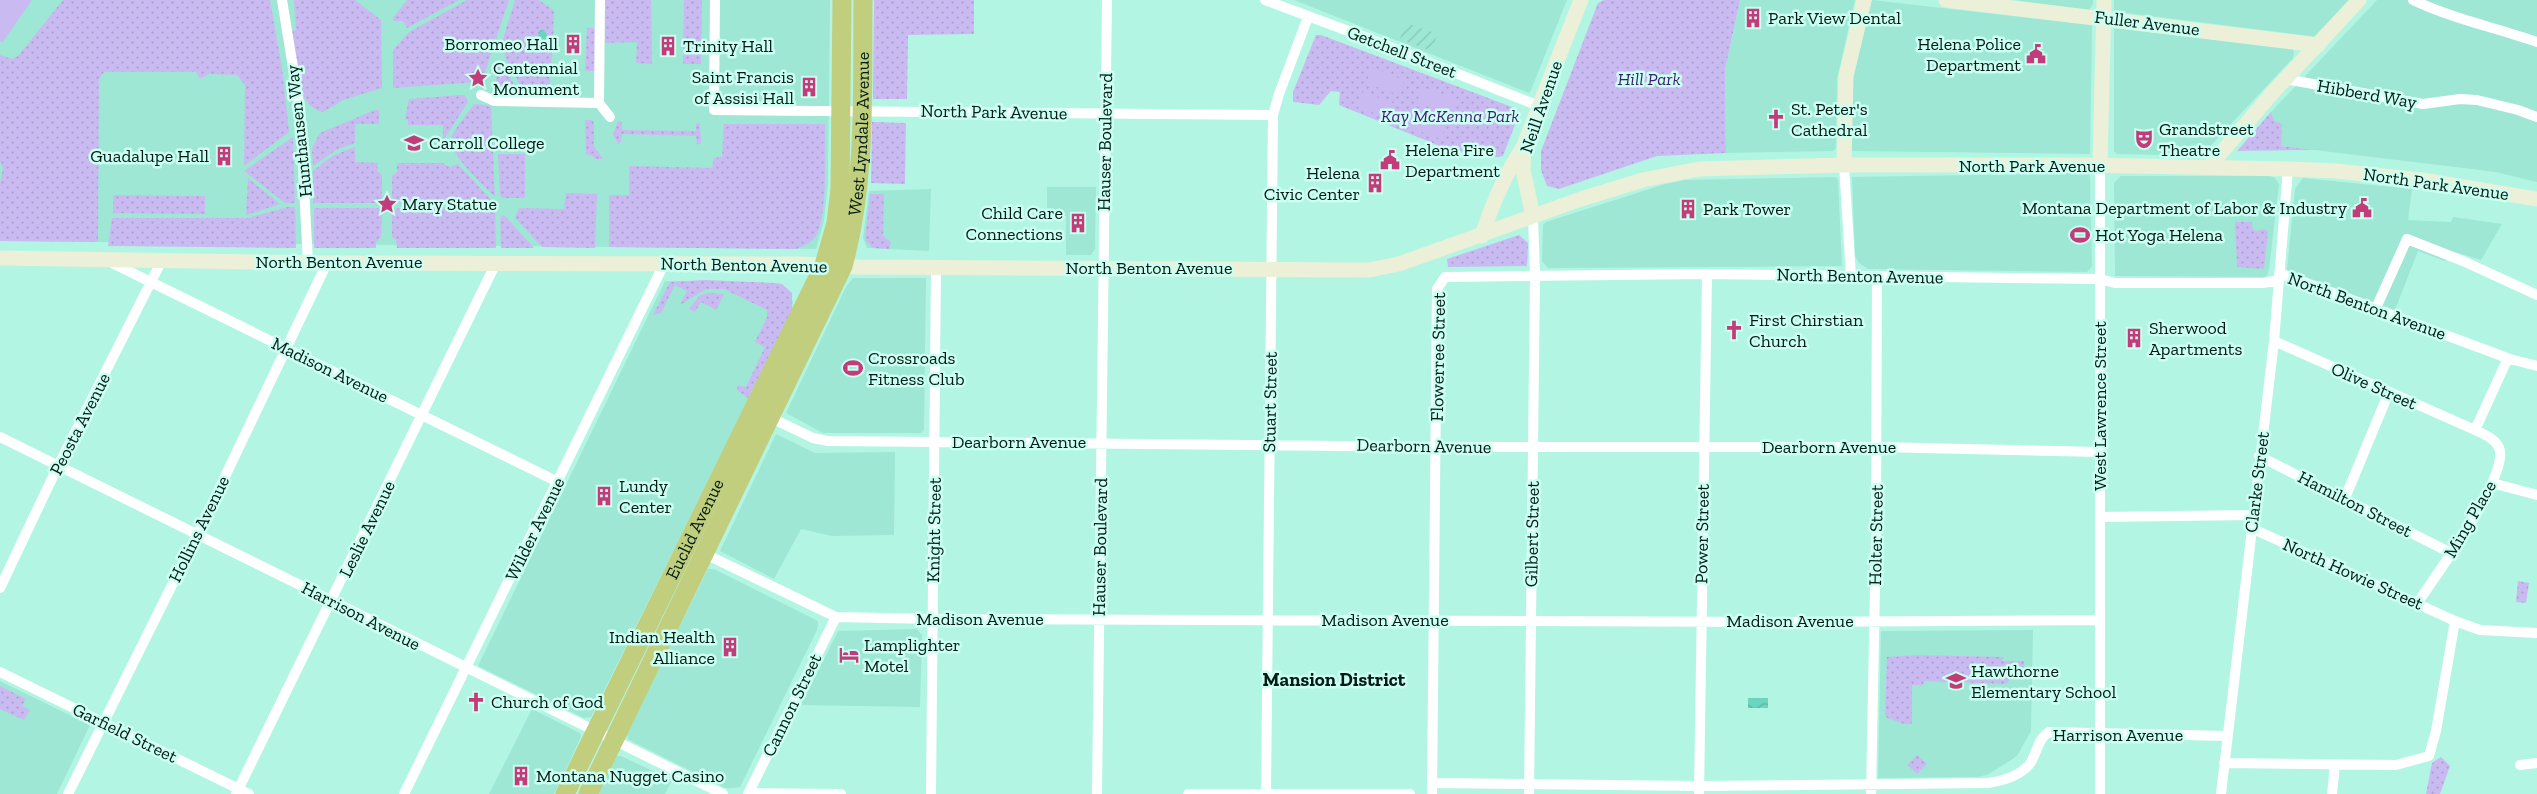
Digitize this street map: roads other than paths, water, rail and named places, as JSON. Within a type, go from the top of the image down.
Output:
[{"type":"highway","name":"West Lyndale Avenue","points":[[824,265],[838,210],[842,0]]},
{"type":"highway","name":"West Lyndale Avenue","points":[[843,266],[857,205],[861,110],[862,0]]},
{"type":"highway","name":"Euclid Avenue","points":[[565,794],[824,265]]},
{"type":"highway","name":"Euclid Avenue","points":[[588,794],[843,266]]},
{"type":"street","name":"Hunthausen Way","points":[[282,0],[300,110],[308,262]]},
{"type":"street","points":[[600,0],[598,103],[610,117]]},
{"type":"street","name":"North Park Avenue","points":[[715,0],[714,110],[1274,115]]},
{"type":"street","name":"Hauser Boulevard","points":[[1098,794],[1107,0]]},
{"type":"street","name":"Getchell Street","points":[[1265,0],[1538,106]]},
{"type":"street","name":"Neill Avenue","points":[[1533,216],[1522,170],[1524,145],[1581,0]]},
{"type":"street","points":[[1851,276],[1844,165],[1846,76],[1864,0]]},
{"type":"street","name":"Fuller Avenue","points":[[1946,0],[2318,45]]},
{"type":"street","name":"West Lawrence Street","points":[[2100,794],[2100,166],[2104,0]]},
{"type":"street","points":[[2209,167],[2285,80],[2359,0]]},
{"type":"street","points":[[2413,0],[2429,9],[2451,14],[2537,42]]},
{"type":"street","name":"Stuart Street","points":[[1266,794],[1274,115],[1279,94],[1308,17]]},
{"type":"street","name":"Hibberd Way","points":[[2285,80],[2423,104],[2455,99],[2477,100],[2537,117]]},
{"type":"street","points":[[481,95],[494,101],[598,103]]},
{"type":"street","points":[[1482,236],[1498,189],[1524,145]]},
{"type":"street","name":"North Park Avenue","points":[[1482,236],[1533,216],[1643,180],[1699,169],[1844,165],[2288,169],[2336,171],[2422,180],[2537,198]]},
{"type":"street","name":"Clarke Street","points":[[2221,794],[2259,456],[2274,341],[2288,169]]},
{"type":"street","points":[[1533,216],[1535,275]]},
{"type":"street","name":"North Benton Avenue","points":[[0,258],[102,258],[326,263],[1350,270],[1385,267],[1482,236]]},
{"type":"street","points":[[2376,308],[2407,239],[2463,261],[2537,295]]},
{"type":"street","name":"Madison Avenue","points":[[102,258],[558,482]]},
{"type":"street","name":"Peosta Avenue","points":[[0,588],[58,466],[162,260]]},
{"type":"street","name":"Hollins Avenue","points":[[68,794],[198,533],[287,349],[326,263]]},
{"type":"street","name":"Leslie Avenue","points":[[238,792],[496,263]]},
{"type":"street","name":"Wilder Avenue","points":[[404,794],[664,264]]},
{"type":"street","name":"Knight Street","points":[[931,794],[936,267]]},
{"type":"street","name":"North Benton Avenue","points":[[1441,280],[1450,276],[1706,274],[2100,278],[2115,283],[2263,283],[2279,277],[2376,308],[2508,358],[2537,366]]},
{"type":"street","name":"Power Street","points":[[1699,790],[1706,274]]},
{"type":"street","name":"Gilbert Street","points":[[1529,789],[1535,275]]},
{"type":"street","name":"Holter Street","points":[[1871,789],[1875,621],[1877,276]]},
{"type":"street","name":"Flowerree Street","points":[[1432,794],[1437,447],[1437,289],[1441,280]]},
{"type":"street","name":"Olive Street","points":[[2274,341],[2475,430]]},
{"type":"street","points":[[2475,430],[2508,358]]},
{"type":"street","points":[[2345,498],[2389,392]]},
{"type":"street","name":"Dearborn Avenue","points":[[754,409],[813,438],[828,441],[1437,447],[1877,447],[2100,452]]},
{"type":"street","name":"Ming Place","points":[[2418,602],[2451,553],[2492,482],[2500,463],[2500,450],[2495,441],[2475,430]]},
{"type":"street","name":"Harrison Avenue","points":[[0,437],[198,533],[332,602],[723,794]]},
{"type":"street","name":"Hamilton Street","points":[[2259,456],[2451,553]]},
{"type":"street","points":[[2492,482],[2537,495]]},
{"type":"street","points":[[2100,517],[2253,515]]},
{"type":"street","name":"North Howie Street","points":[[2251,528],[2418,602],[2455,621],[2480,630],[2537,633]]},
{"type":"street","name":"Madison Avenue","points":[[687,546],[836,617],[932,620],[2100,620]]},
{"type":"street","name":"Cannon Street","points":[[748,794],[836,617]]},
{"type":"street","points":[[2224,763],[2396,765],[2429,756],[2436,731],[2455,621]]},
{"type":"street","name":"Garfield Street","points":[[0,672],[103,722],[238,792],[249,794]]},
{"type":"street","name":"Harrison Avenue","points":[[1432,783],[1529,789],[1699,790],[1871,789],[1988,783],[2000,781],[2029,766],[2044,734],[2049,732],[2227,736]]},
{"type":"street","points":[[2520,765],[2537,763]]},
{"type":"street","points":[[2332,794],[2335,765]]},
{"type":"street","points":[[748,794],[841,794]]},
{"type":"street","points":[[1188,794],[1410,794]]},
{"type":"water","points":[[544,30],[547,35],[547,43],[532,53],[530,48],[540,40],[538,33]]},
{"type":"water","points":[[1748,698],[1768,698],[1768,708],[1748,708]]},
{"type":"place","name":"Park View Dental","points":[[1753,18]]},
{"type":"place","name":"Borromeo Hall","points":[[573,44]]},
{"type":"place","name":"Trinity Hall","points":[[668,46]]},
{"type":"place","name":"Helena Police Department","points":[[2036,54]]},
{"type":"place","name":"Centennial Monument","points":[[478,78]]},
{"type":"place","name":"Saint Francis of Assisi Hall","points":[[809,87]]},
{"type":"place","name":"St. Peter's Cathedral","points":[[1776,119]]},
{"type":"place","name":"Grandstreet Theatre","points":[[2144,139]]},
{"type":"place","name":"Carroll College","points":[[414,143]]},
{"type":"place","name":"Guadalupe Hall","points":[[224,156]]},
{"type":"place","name":"Helena Fire Department","points":[[1390,160]]},
{"type":"place","name":"Helena Civic Center","points":[[1375,183]]},
{"type":"place","name":"Mary Statue","points":[[387,204]]},
{"type":"place","name":"Montana Department of Labor & Industry","points":[[2362,208]]},
{"type":"place","name":"Park Tower","points":[[1688,209]]},
{"type":"place","name":"Child Care Connections","points":[[1078,223]]},
{"type":"place","name":"Hot Yoga Helena","points":[[2080,235]]},
{"type":"place","name":"First Chirstian Church","points":[[1734,330]]},
{"type":"place","name":"Sherwood Apartments","points":[[2134,338]]},
{"type":"place","name":"Crossroads Fitness Club","points":[[853,368]]},
{"type":"place","name":"Lundy Center","points":[[604,496]]},
{"type":"place","name":"Indian Health Alliance","points":[[730,647]]},
{"type":"place","name":"Lamplighter Motel","points":[[849,655]]},
{"type":"place","name":"Hawthorne Elementary School","points":[[1956,681]]},
{"type":"place","name":"Church of God","points":[[476,702]]},
{"type":"place","name":"Montana Nugget Casino","points":[[521,776]]},
{"type":"district","name":"Mansion District","points":[[1334,679]]},
{"type":"park label","name":"Hill Park","points":[[1649,79]]},
{"type":"park label","name":"Kay McKenna Park","points":[[1450,116]]}]
